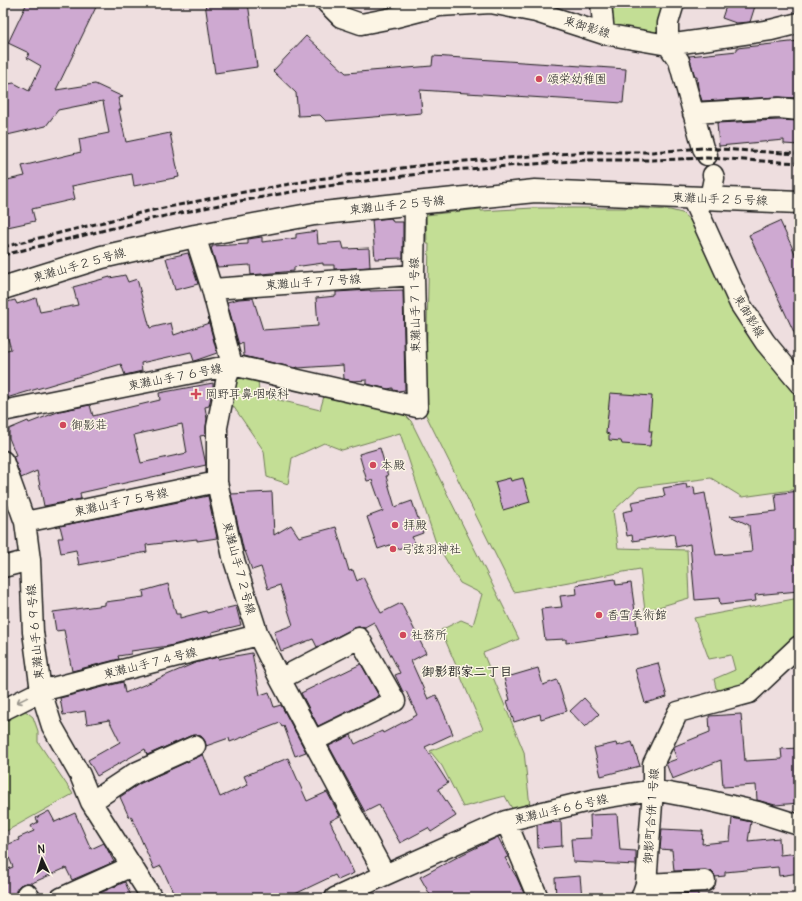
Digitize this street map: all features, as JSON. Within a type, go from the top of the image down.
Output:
[{"type":"street","name":"東御影線","points":[[327,3],[341,17],[362,24],[392,10],[491,3],[536,12],[604,34],[668,45],[770,30],[799,22]]},
{"type":"street","points":[[601,3],[604,34]]},
{"type":"street","points":[[674,3],[668,23],[668,45],[679,61],[703,148],[708,156]]},
{"type":"street","points":[[693,113],[779,108],[799,110]]},
{"type":"street","points":[[701,198],[714,178],[713,175]]},
{"type":"street","name":"東灘山手２５号線","points":[[3,288],[102,257],[195,236],[314,214],[415,203],[535,192],[799,202]]},
{"type":"street","name":"東御影線","points":[[701,198],[740,304],[765,342],[799,383]]},
{"type":"street","name":"東灘山手７１号線","points":[[415,203],[414,275],[417,407]]},
{"type":"street","points":[[195,236],[212,288],[232,365]]},
{"type":"street","name":"東灘山手７７号線","points":[[212,288],[414,275]]},
{"type":"street","name":"東灘山手７６号線","points":[[3,411],[232,365],[417,407]]},
{"type":"street","name":"東灘山手７２号線","points":[[232,365],[227,377],[217,427],[217,482],[234,557],[258,636],[385,875]]},
{"type":"street","name":"東灘山手６９号線","points":[[3,461],[25,522],[30,560],[33,632],[41,691],[52,726],[80,776],[91,802],[152,898]]},
{"type":"street","name":"東灘山手７５号線","points":[[25,522],[217,482]]},
{"type":"street","points":[[3,567],[30,560]]},
{"type":"street","name":"東灘山手７４号線","points":[[3,710],[41,691],[258,636]]},
{"type":"street","points":[[280,679],[359,638],[395,701],[313,741]]},
{"type":"street","name":"御影町合併１号線","points":[[644,891],[653,790],[653,764],[678,712],[749,693],[799,646]]},
{"type":"street","points":[[91,802],[135,773],[195,746]]},
{"type":"street","name":"東灘山手６６号線","points":[[335,898],[506,821],[597,799],[653,790],[758,812],[799,825]]},
{"type":"street","points":[[506,821],[538,898]]},
{"type":"street","points":[[61,898],[132,866]]},
{"type":"street","points":[[644,891],[705,881]]},
{"type":"green space","points":[[613,3],[668,3],[663,40],[612,26]]},
{"type":"green space","points":[[533,208],[629,208],[670,210],[682,213],[694,224],[734,310],[799,401],[799,489],[742,497],[711,478],[639,487],[613,511],[618,548],[687,550],[689,598],[645,611],[640,569],[514,592],[425,413],[429,244],[427,244],[426,215],[481,209],[481,211]]},
{"type":"green space","points":[[236,372],[258,377],[259,395],[320,410],[325,393],[401,411],[411,421],[519,639],[483,653],[524,752],[530,806],[514,812],[505,796],[463,807],[442,766],[430,751],[483,729],[441,630],[461,620],[473,625],[482,594],[460,583],[436,543],[400,433],[342,450],[324,443],[292,458],[288,484],[267,477],[264,451],[231,403]]},
{"type":"green space","points":[[799,598],[799,635],[747,684],[723,693],[716,688],[714,679],[735,670],[731,655],[709,659],[694,618]]},
{"type":"green space","points":[[23,709],[33,717],[38,731],[38,742],[73,794],[3,833],[3,719]]},
{"type":"building","points":[[27,3],[98,3],[56,90],[95,84],[123,97],[118,98],[126,142],[170,133],[179,177],[134,186],[132,174],[72,186],[75,199],[32,209],[35,221],[3,228],[3,181],[25,176],[22,166],[81,152],[79,139],[109,133],[103,101],[58,110],[46,126],[3,136],[3,85],[14,83],[29,91],[41,66],[27,58],[29,53],[8,43]]},
{"type":"building","points":[[205,3],[248,3],[257,67],[215,73]]},
{"type":"building","points":[[727,3],[756,3],[750,22],[736,23],[722,18]]},
{"type":"building","points":[[306,36],[346,73],[432,66],[433,56],[626,69],[623,103],[420,90],[422,113],[326,121],[320,115],[298,116],[296,93],[273,71]]},
{"type":"building","points":[[799,41],[799,98],[778,97],[702,101],[698,88],[697,77],[695,77],[689,56],[737,51],[737,48]]},
{"type":"building","points":[[779,120],[799,121],[799,145],[784,144],[784,140],[719,146],[717,123]]},
{"type":"building","points":[[391,218],[393,222],[403,222],[403,258],[375,259],[372,220]]},
{"type":"building","points":[[780,221],[799,262],[799,343],[749,235]]},
{"type":"building","points":[[317,231],[318,244],[342,242],[344,249],[369,248],[370,267],[334,269],[334,265],[323,265],[323,263],[294,267],[294,271],[251,275],[250,265],[217,267],[211,248],[212,246],[248,244],[248,239],[262,237],[262,242],[296,238],[296,234]]},
{"type":"building","points":[[188,253],[198,284],[175,290],[166,258]]},
{"type":"building","points":[[125,275],[128,282],[137,279],[150,328],[171,323],[174,335],[209,323],[217,353],[194,361],[191,352],[141,363],[142,371],[125,375],[121,364],[3,399],[3,351],[11,349],[3,322],[3,303],[15,300],[17,304],[36,298],[40,312],[78,305],[73,287],[110,277]]},
{"type":"building","points":[[403,290],[405,390],[398,391],[393,390],[393,388],[388,389],[367,384],[367,380],[353,381],[344,379],[343,365],[295,368],[244,356],[243,343],[239,345],[227,302],[253,298],[263,330],[318,326],[316,298],[336,296],[336,292]]},
{"type":"building","points":[[213,383],[209,406],[205,407],[207,419],[206,435],[200,436],[206,465],[80,493],[81,499],[44,506],[37,471],[21,478],[13,456],[16,455],[9,438],[9,429],[28,421],[29,423],[60,411],[90,405],[93,416],[160,400],[159,393]],"holes":[[[182,424],[187,453],[141,463],[134,435]]]},
{"type":"building","points":[[610,393],[652,396],[649,431],[652,431],[650,446],[622,444],[621,441],[609,440],[609,434],[606,433]]},
{"type":"building","name":"拝殿","points":[[380,448],[395,507],[412,501],[423,533],[412,537],[415,543],[392,551],[390,545],[378,549],[367,517],[383,511],[372,480],[367,481],[359,454]]},
{"type":"building","points":[[510,478],[511,481],[523,478],[530,502],[503,510],[495,482]]},
{"type":"building","points":[[686,484],[687,488],[694,487],[695,495],[705,493],[716,555],[752,552],[749,525],[730,516],[777,511],[775,494],[799,491],[799,591],[755,595],[756,601],[720,605],[719,598],[695,600],[690,544],[676,547],[674,534],[633,541],[632,535],[627,536],[623,512],[633,510],[631,502],[665,496],[663,488]]},
{"type":"building","points":[[272,492],[274,535],[291,525],[299,537],[336,527],[349,571],[353,570],[357,581],[363,577],[381,613],[401,603],[426,653],[411,661],[428,699],[436,695],[453,734],[425,747],[448,783],[438,789],[456,816],[431,832],[428,828],[400,843],[379,805],[365,812],[329,746],[351,735],[355,744],[382,731],[383,733],[417,715],[406,691],[403,692],[395,675],[400,673],[374,622],[363,628],[354,628],[317,647],[313,639],[281,651],[274,632],[293,625],[280,585],[268,589],[261,567],[252,570],[245,551],[244,552],[231,494]]},
{"type":"building","points":[[208,496],[217,538],[146,545],[147,552],[79,565],[76,550],[61,553],[58,538],[63,538],[60,526]]},
{"type":"building","name":"香雪美術館","points":[[615,579],[616,585],[631,583],[638,633],[566,643],[566,639],[545,640],[541,609],[562,607],[560,596],[577,594],[576,585]]},
{"type":"building","points":[[168,584],[176,614],[180,614],[180,618],[206,611],[207,613],[236,606],[241,625],[212,632],[212,635],[169,646],[131,651],[131,654],[118,656],[119,659],[72,671],[64,630],[56,631],[53,612],[105,605],[105,602],[144,597],[143,591]]},
{"type":"building","points":[[252,653],[260,695],[269,692],[274,707],[281,705],[306,752],[295,756],[284,726],[282,727],[280,723],[230,742],[229,738],[206,746],[205,741],[201,736],[196,735],[190,736],[147,755],[145,749],[97,776],[88,760],[120,742],[109,720],[87,724],[85,711],[63,715],[60,698],[123,682],[125,693],[195,663],[218,657],[218,659]]},
{"type":"building","points":[[658,663],[667,697],[645,703],[635,669]]},
{"type":"building","points":[[361,664],[379,696],[318,726],[301,693]]},
{"type":"building","points":[[538,668],[543,685],[557,680],[567,711],[541,719],[540,714],[514,722],[507,701],[510,700],[504,678]]},
{"type":"building","points":[[584,698],[599,714],[585,727],[570,711]]},
{"type":"building","points":[[741,714],[745,761],[782,759],[781,749],[799,748],[799,803],[775,805],[757,800],[756,785],[723,787],[721,760],[672,779],[666,763],[677,759],[673,749],[675,746],[710,732],[709,716]]},
{"type":"building","points":[[632,742],[640,766],[601,776],[594,748],[616,743],[617,746]]},
{"type":"building","points":[[203,754],[220,797],[248,785],[244,776],[288,758],[307,801],[327,792],[340,816],[330,821],[354,873],[338,880],[335,875],[295,894],[297,898],[176,898],[161,866],[154,869],[131,816],[129,817],[120,797],[139,784]]},
{"type":"building","points":[[49,811],[55,822],[75,813],[91,849],[104,843],[114,862],[72,880],[66,868],[32,883],[20,885],[16,890],[17,898],[3,898],[3,857],[8,869],[13,867],[4,846],[19,840],[18,838],[34,831],[31,826],[38,822],[36,818]]},
{"type":"building","points":[[617,814],[620,850],[636,851],[636,865],[573,862],[571,839],[591,838],[590,815]]},
{"type":"building","points":[[732,818],[751,822],[748,841],[779,838],[780,855],[799,853],[799,873],[779,876],[778,867],[725,872],[725,876],[715,877],[711,871],[705,870],[674,871],[672,850],[660,849],[662,829],[703,831],[702,844],[730,841]]},
{"type":"building","points":[[561,822],[562,846],[538,848],[537,825]]},
{"type":"building","points":[[498,837],[508,857],[505,858],[517,878],[526,898],[432,898],[420,877]]},
{"type":"building","points":[[580,876],[582,898],[556,898],[555,878]]},
{"type":"building","points":[[125,882],[132,898],[89,898]]},
{"type":"building","points":[[698,893],[698,898],[676,898],[675,894]]},
{"type":"railway","points":[[3,247],[144,212],[228,195],[318,179],[440,163],[586,152],[652,152],[703,148],[799,154]]},
{"type":"railway","points":[[3,255],[146,220],[229,203],[320,187],[441,171],[586,160],[708,158],[799,163]]},
{"type":"place","name":"頌栄幼稚園","points":[[539,79]]},
{"type":"place","name":"岡野耳鼻咽喉科","points":[[196,394]]},
{"type":"place","name":"御影荘","points":[[63,425]]},
{"type":"place","name":"本殿","points":[[373,465]]},
{"type":"place","name":"拝殿","points":[[395,525]]},
{"type":"place","name":"弓弦羽神社","points":[[393,549]]},
{"type":"place","name":"香雪美術館","points":[[599,615]]},
{"type":"place","name":"社務所","points":[[403,635]]},
{"type":"district","name":"御影郡家二丁目","points":[[467,671]]}]
